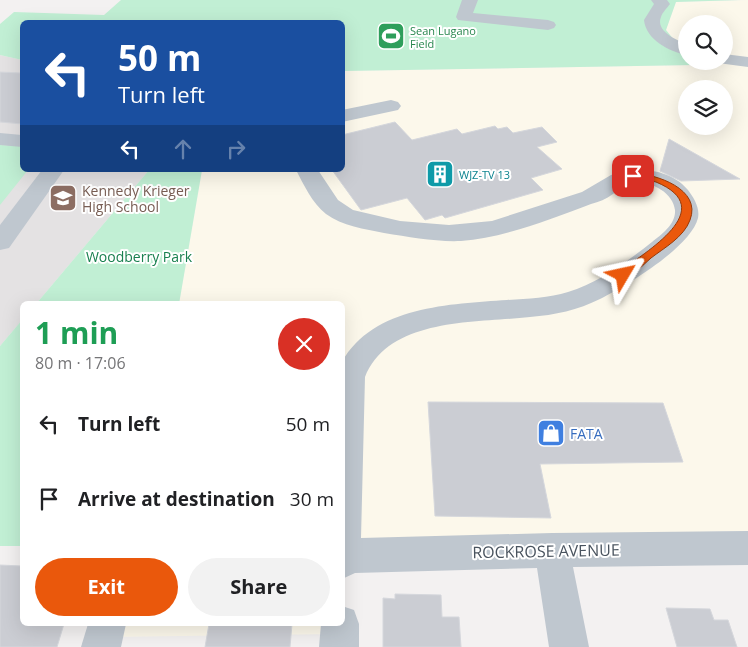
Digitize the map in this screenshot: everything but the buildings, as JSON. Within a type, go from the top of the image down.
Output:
[{"type":"street","points":[[470,0],[464,17],[548,25]]},
{"type":"street","points":[[659,0],[662,4],[652,18],[652,23],[666,40],[678,46]]},
{"type":"street","points":[[733,60],[748,62]]},
{"type":"street","points":[[345,115],[391,106]]},
{"type":"street","points":[[0,139],[20,141]]},
{"type":"street","points":[[0,242],[52,172]]},
{"type":"street","points":[[308,172],[332,207],[353,218],[374,224],[436,234],[489,230],[593,196],[620,178],[633,176],[645,176],[673,187],[683,199],[687,210],[685,221],[677,232],[661,247],[623,275],[580,298],[535,307],[444,316],[394,330],[376,340],[364,350],[355,364],[350,377],[345,492]]},
{"type":"street","name":"ROCKROSE AVENUE","points":[[345,556],[552,550],[748,548]]},
{"type":"street","points":[[552,550],[569,647]]},
{"type":"street","points":[[101,647],[106,626]]},
{"type":"street","points":[[339,647],[340,626]]},
{"type":"shaded area","points":[[748,0],[748,531],[345,540],[345,301],[180,301],[202,172],[345,172],[345,71],[678,65],[678,70],[733,70],[733,15],[678,15],[678,45],[666,30],[676,2]]},
{"type":"shaded area","name":"Kennedy Krieger High School","points":[[0,55],[20,60],[20,172],[147,172],[39,301],[20,301],[20,322],[0,346]]},
{"type":"shaded area","points":[[111,626],[339,626],[339,634],[108,637]]},
{"type":"green space","points":[[121,0],[741,0],[676,2],[666,30],[678,45],[678,65],[345,71],[345,20],[20,20],[20,60],[0,55],[0,24],[14,12],[104,15]]},
{"type":"green space","points":[[0,145],[20,146],[20,172],[26,172],[0,205]]},
{"type":"green space","name":"Woodberry Park","points":[[147,172],[202,172],[180,301],[39,301]]},
{"type":"green space","points":[[20,322],[20,546],[0,546],[0,346]]},
{"type":"place","name":"Sean Lugano Field","points":[[391,36]]},
{"type":"place","name":"WJZ-TV 13","points":[[440,174]]},
{"type":"place","name":"Kennedy Krieger High School","points":[[63,198]]},
{"type":"place","name":"FATA","points":[[551,433]]},
{"type":"route","points":[[623,275],[661,247],[677,232],[685,221],[687,210],[683,199],[673,187],[645,176],[633,176]]}]
